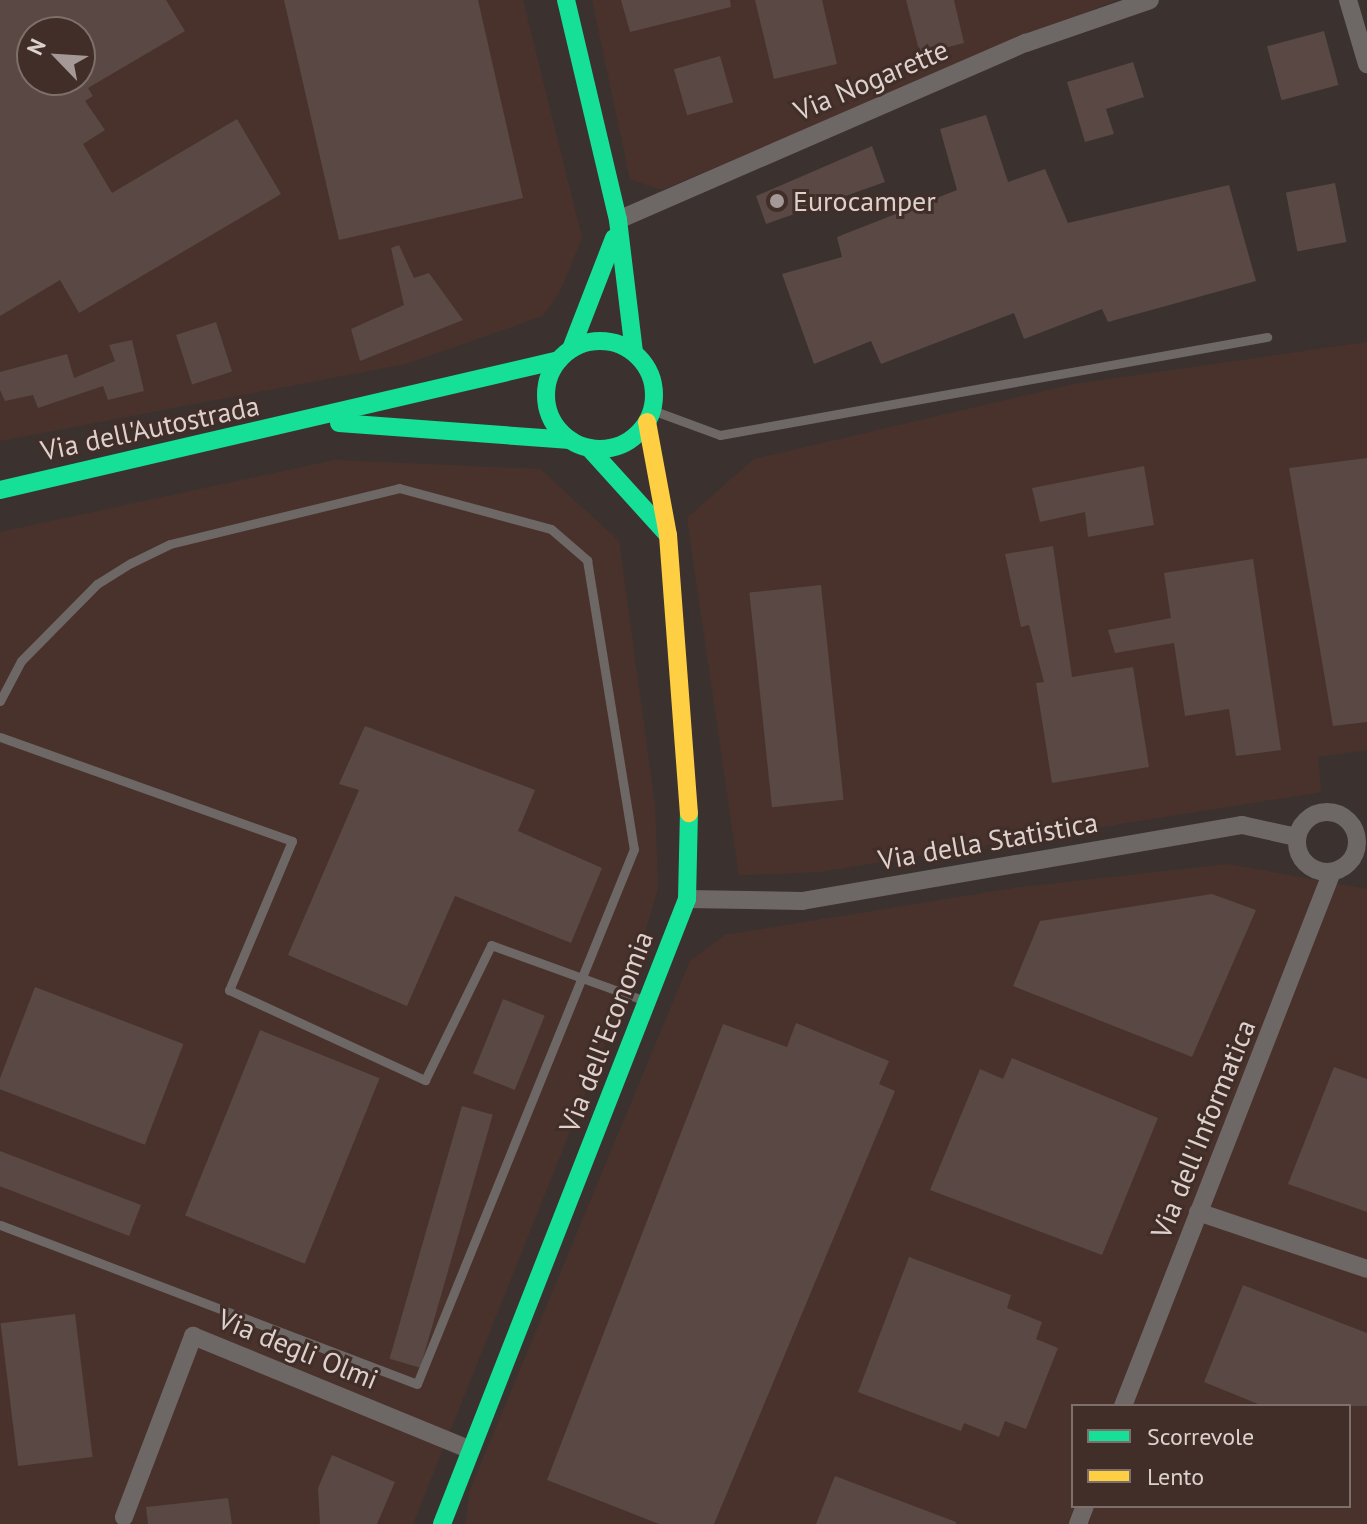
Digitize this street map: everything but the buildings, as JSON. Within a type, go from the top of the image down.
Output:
[{"type":"main road","points":[[566,0],[618,220],[634,352],[652,378],[650,416],[622,445],[589,448]]},
{"type":"main road","points":[[570,440],[548,411],[549,375],[565,354],[604,277],[618,220]]},
{"type":"main road","name":"Via dell'Autostrada","points":[[2,492],[313,421],[565,354],[603,340],[634,352]]},
{"type":"main road","name":"Via dell'Economia","points":[[442,1524],[650,1002],[687,899],[691,840],[668,535],[650,416]]},
{"type":"main road","name":"Via dell'Autostrada","points":[[313,421],[570,440],[589,448]]},
{"type":"main road","points":[[589,448],[668,535]]},
{"type":"street","name":"Via Nogarette","points":[[618,220],[1026,43],[1150,0]]},
{"type":"street","points":[[1348,0],[1367,64]]},
{"type":"street","points":[[1321,811],[1348,819],[1357,846],[1349,863],[1332,872],[1306,864],[1296,837],[1305,820],[1321,811]]},
{"type":"street","name":"Via della Statistica","points":[[687,899],[802,901],[1242,825],[1296,837]]},
{"type":"street","name":"Via dell'Informatica","points":[[1124,1404],[1332,872]]},
{"type":"street","points":[[1198,1212],[1367,1269]]},
{"type":"street","name":"Via degli Olmi","points":[[124,1517],[193,1336],[471,1450]]},
{"type":"lane","points":[[650,416],[695,432],[720,435],[1267,337]]},
{"type":"lane","points":[[0,701],[21,661],[97,584],[170,544],[399,488],[551,529],[587,560],[634,849],[584,979],[417,1384],[0,1225]]},
{"type":"lane","points":[[0,737],[292,841],[229,990],[425,1080],[491,945],[650,1002]]},
{"type":"shaded area","points":[[0,0],[523,0],[582,238],[561,289],[543,316],[405,364],[0,441]]},
{"type":"shaded area","points":[[592,0],[1116,0],[661,190],[630,179]]},
{"type":"shaded area","points":[[1367,342],[1367,750],[1318,757],[1321,792],[819,872],[739,875],[687,518],[754,459],[1075,384]]},
{"type":"shaded area","points":[[335,460],[540,469],[619,541],[655,806],[658,888],[632,976],[413,1524],[0,1524],[0,532]]},
{"type":"shaded area","points":[[1227,864],[1367,889],[1367,1524],[465,1524],[470,1490],[690,961],[725,935],[1014,888]]},
{"type":"traffic: fast","points":[[566,0],[618,220],[634,352]]},
{"type":"traffic: fast","points":[[571,349],[614,238]]},
{"type":"traffic: fast","points":[[600,341],[621,345],[638,357],[650,374],[654,395],[650,416],[638,433],[621,445],[600,449],[579,445],[562,433],[550,416],[546,395],[550,374],[562,357],[579,345],[600,341]]},
{"type":"traffic: fast","points":[[0,490],[559,360]]},
{"type":"traffic: fast","points":[[339,423],[570,440]]},
{"type":"traffic: fast","points":[[589,448],[667,534]]},
{"type":"traffic: fast","points":[[442,1524],[687,899],[689,813]]},
{"type":"traffic: slow","points":[[647,422],[668,535],[689,813]]},
{"type":"place","name":"Eurocamper","points":[[777,201]]}]
